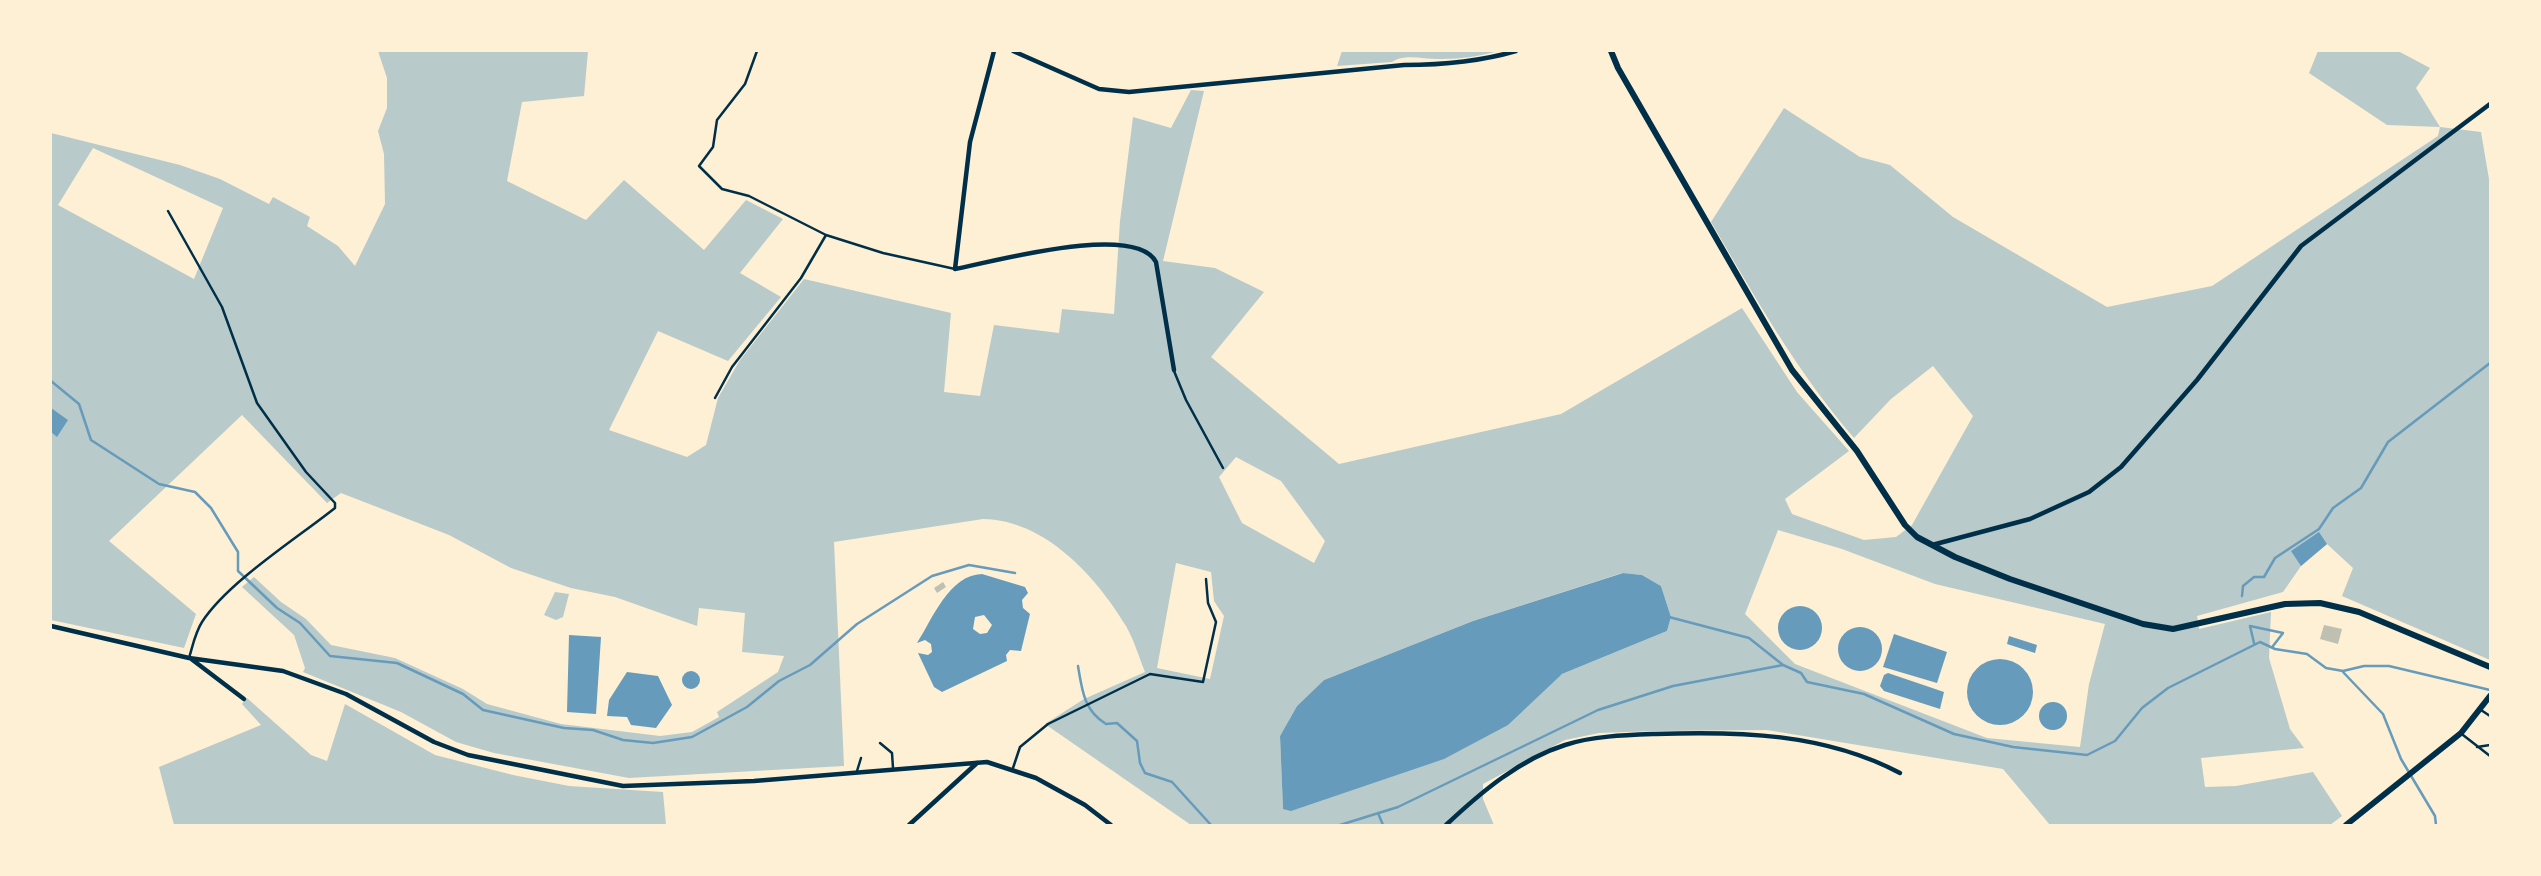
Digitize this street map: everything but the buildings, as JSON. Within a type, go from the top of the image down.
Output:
[{"type":"street","points":[[994,51],[970,142],[955,269],[1074,246],[1118,244],[1147,252],[1156,262],[1174,370]]},
{"type":"street","points":[[1016,52],[1099,89],[1129,92],[1404,65],[1450,65],[1487,60],[1516,51]]},
{"type":"street","points":[[1611,51],[1618,68],[1792,370],[1857,451],[1909,530],[1931,545],[2010,579],[2143,624],[2173,629],[2285,604],[2320,603],[2359,612],[2490,667]]},
{"type":"street","points":[[1931,545],[2030,519],[2089,492],[2113,474],[2138,450],[2197,380],[2301,246],[2490,104]]},
{"type":"street","points":[[51,626],[189,658],[283,671],[324,685],[434,742],[468,755],[623,786],[754,780],[977,762],[1013,768],[1052,785],[1111,825]]},
{"type":"street","points":[[189,658],[244,699]]},
{"type":"street","points":[[2346,825],[2460,733],[2490,696]]},
{"type":"street","points":[[1446,825],[1487,788],[1550,751],[1567,744],[1632,735],[1707,732],[1791,737],[1900,773]]},
{"type":"street","points":[[909,825],[977,762]]},
{"type":"lane","points":[[757,51],[745,84],[717,120],[713,147],[699,166],[722,190],[749,197],[826,235],[955,269]]},
{"type":"lane","points":[[167,211],[222,307],[257,403],[306,472],[335,503],[335,508],[238,584],[202,621],[189,658]]},
{"type":"lane","points":[[715,398],[732,367],[801,278],[826,235]]},
{"type":"lane","points":[[1174,370],[1186,400],[1223,468]]},
{"type":"lane","points":[[1013,768],[1020,747],[1048,724],[1150,674],[1203,682],[1216,622],[1208,603],[1206,579]]},
{"type":"lane","points":[[2480,709],[2490,716]]},
{"type":"lane","points":[[2460,733],[2490,756]]},
{"type":"lane","points":[[880,743],[892,753],[893,768]]},
{"type":"lane","points":[[2477,747],[2490,745]]},
{"type":"lane","points":[[857,771],[861,758]]},
{"type":"shaded area","points":[[378,51],[588,51],[584,96],[522,102],[507,181],[586,220],[624,180],[704,250],[746,200],[783,219],[740,273],[781,297],[728,361],[658,331],[609,430],[687,457],[706,445],[718,398],[740,360],[804,279],[951,313],[944,392],[980,396],[994,325],[1059,333],[1062,309],[1114,314],[1120,221],[1133,117],[1171,128],[1191,90],[1204,91],[1163,261],[1215,268],[1264,292],[1211,357],[1339,464],[1561,414],[1742,308],[1797,392],[1849,451],[1785,499],[1792,514],[1864,540],[1896,537],[1912,525],[1973,416],[1933,366],[1891,399],[1854,438],[1814,387],[1761,306],[1711,222],[1784,108],[1860,157],[1890,165],[1953,217],[2107,307],[2212,286],[2438,136],[2440,127],[2481,132],[2490,185],[2490,660],[2342,596],[2353,568],[2327,544],[2301,566],[2283,592],[2197,616],[2199,629],[2271,612],[2269,658],[2290,729],[2304,748],[2201,758],[2205,787],[2236,786],[2313,772],[2342,816],[2330,825],[2050,825],[2003,769],[1767,730],[1599,733],[1565,740],[1483,784],[1483,799],[1494,825],[1191,825],[1045,724],[1084,699],[1145,672],[1126,626],[1084,570],[1048,540],[1027,529],[1006,522],[983,519],[834,542],[844,766],[629,778],[494,753],[456,742],[401,712],[303,672],[305,668],[294,635],[242,587],[254,577],[281,602],[306,619],[331,645],[395,658],[463,689],[487,704],[561,724],[660,736],[692,732],[719,717],[717,712],[778,672],[784,656],[742,652],[745,613],[699,608],[697,626],[615,597],[571,588],[511,568],[449,535],[341,493],[327,503],[242,415],[109,541],[196,614],[184,648],[51,620],[51,133],[180,165],[220,179],[269,204],[273,197],[310,217],[307,226],[338,246],[355,266],[385,204],[384,154],[378,131],[387,108],[387,78]],"holes":[[[93,148],[223,208],[194,279],[58,205]],[[1236,457],[1281,481],[1325,541],[1314,563],[1242,523],[1219,477]],[[1778,530],[1842,549],[1935,584],[2105,624],[2089,684],[2080,747],[1987,738],[1795,664],[1745,614]],[[1176,563],[1211,572],[1214,601],[1224,616],[1210,679],[1157,668]],[[1622,573],[1642,575],[1661,586],[1671,617],[1667,631],[1562,674],[1283,809],[1280,736],[1297,706],[1324,680],[1473,621]]]},
{"type":"shaded area","points":[[1342,51],[1499,51],[1457,58],[1409,57],[1392,62],[1337,66]]},
{"type":"shaded area","points":[[2318,51],[2398,51],[2430,68],[2416,88],[2440,127],[2387,125],[2309,73]]},
{"type":"shaded area","points":[[555,592],[569,594],[563,617],[556,620],[544,615]]},
{"type":"shaded area","points":[[247,698],[311,755],[327,761],[345,704],[435,755],[569,786],[663,792],[666,825],[174,825],[159,767],[261,725],[242,704]]},
{"type":"water","points":[[51,408],[68,420],[57,437],[51,432]]},
{"type":"water","points":[[2319,532],[2327,544],[2301,566],[2291,551]]},
{"type":"water","points":[[1623,573],[1642,575],[1661,586],[1671,617],[1667,631],[1562,674],[1508,725],[1444,759],[1291,811],[1283,809],[1280,736],[1297,706],[1324,680],[1473,621]]},
{"type":"water","points":[[982,574],[1025,587],[1028,593],[1022,600],[1023,608],[1030,614],[1021,651],[1010,650],[1006,655],[1007,661],[942,692],[934,687],[918,653],[928,655],[932,652],[931,644],[925,640],[917,643],[943,600],[960,582],[970,576]],"holes":[[[984,615],[992,625],[987,633],[980,634],[973,629],[975,617]]]},
{"type":"water","points":[[1800,606],[1809,607],[1816,612],[1821,619],[1821,637],[1816,644],[1809,649],[1800,650],[1791,649],[1784,644],[1779,637],[1778,628],[1779,619],[1784,612],[1791,607]]},
{"type":"water","points":[[1860,627],[1869,628],[1876,633],[1881,640],[1881,658],[1876,665],[1869,670],[1860,671],[1851,670],[1844,665],[1839,658],[1838,649],[1839,640],[1844,633],[1851,628]]},
{"type":"water","points":[[1894,634],[1947,652],[1937,683],[1883,667]]},
{"type":"water","points":[[569,635],[601,637],[596,714],[567,712]]},
{"type":"water","points":[[2009,636],[2037,645],[2035,653],[2007,644]]},
{"type":"water","points":[[2000,659],[2023,669],[2033,692],[2023,715],[2000,725],[1977,715],[1967,692],[1977,669]]},
{"type":"water","points":[[687,671],[695,671],[700,680],[698,687],[687,689],[682,684],[682,676]]},
{"type":"water","points":[[627,672],[658,676],[672,705],[656,728],[631,725],[627,717],[607,716],[609,700]]},
{"type":"water","points":[[1888,673],[1944,692],[1940,709],[1884,691],[1880,686],[1884,675]]},
{"type":"water","points":[[2053,702],[2063,706],[2067,716],[2063,726],[2053,730],[2043,726],[2039,716],[2043,706]]},
{"type":"waterway","points":[[2242,596],[2243,586],[2254,577],[2264,577],[2275,558],[2319,529],[2333,508],[2361,488],[2388,442],[2490,363]]},
{"type":"waterway","points":[[51,381],[79,404],[91,440],[159,484],[195,492],[211,508],[238,552],[238,571],[277,608],[300,623],[330,656],[397,663],[463,694],[483,710],[564,728],[593,730],[623,740],[653,743],[692,737],[747,707],[779,681],[810,665],[857,624],[932,576],[969,565],[1015,573]]},
{"type":"waterway","points":[[1669,617],[1749,638],[1783,665]]},
{"type":"waterway","points":[[2250,626],[2283,633],[2273,646]]},
{"type":"waterway","points":[[2250,626],[2254,643]]},
{"type":"waterway","points":[[1340,825],[1398,807],[1598,710],[1673,686],[1783,665],[1801,673],[1807,682],[1864,694],[1954,734],[2013,747],[2087,755],[2115,741],[2142,708],[2168,688],[2260,642],[2275,649],[2307,654],[2326,668],[2343,671],[2364,666],[2389,666],[2490,690]]},
{"type":"waterway","points":[[1078,666],[1085,699],[1093,713],[1106,724],[1117,723],[1137,741],[1140,763],[1145,773],[1172,782],[1211,825]]},
{"type":"waterway","points":[[2343,672],[2383,714],[2401,759],[2435,816],[2436,825]]},
{"type":"waterway","points":[[1378,813],[1383,825]]}]
